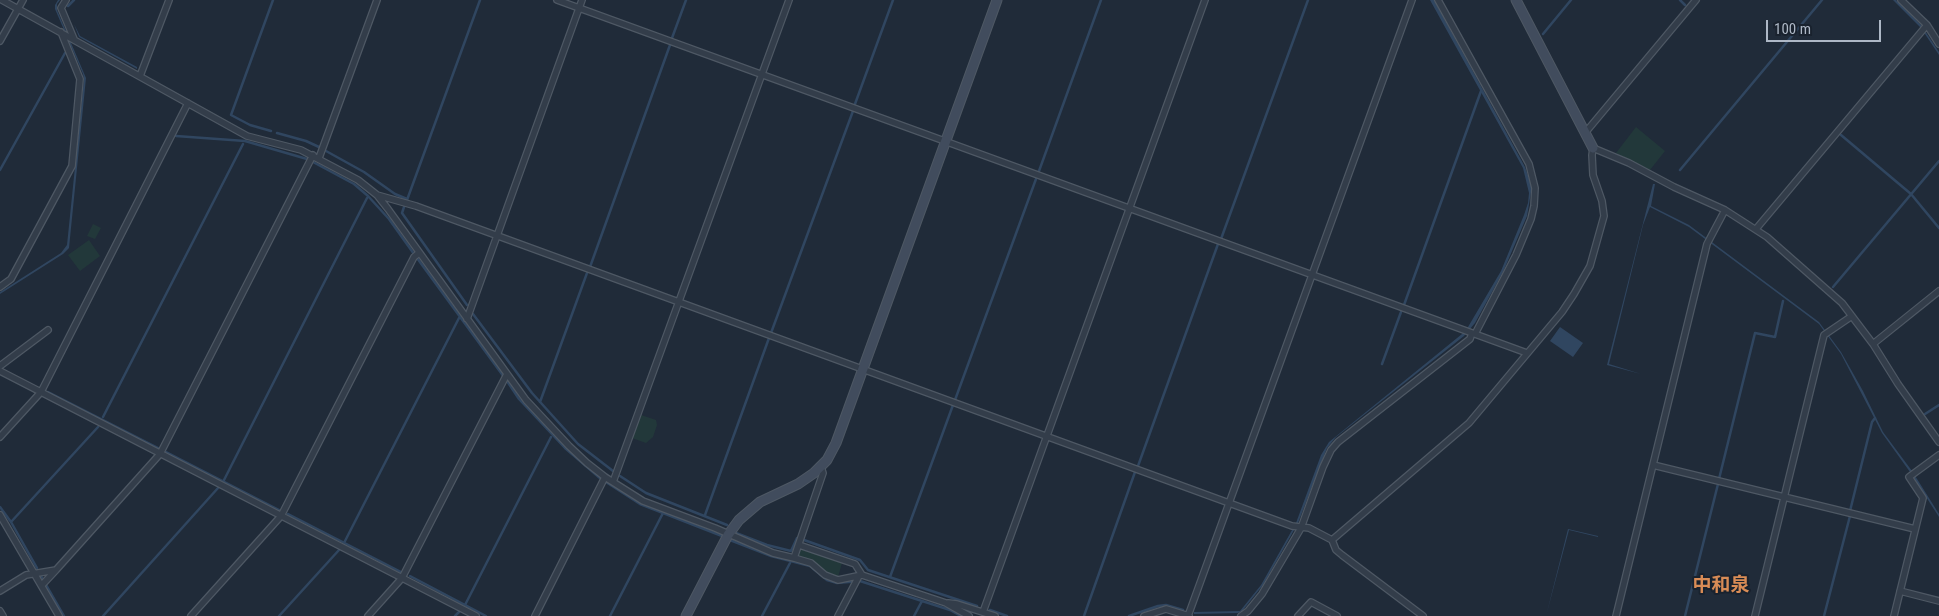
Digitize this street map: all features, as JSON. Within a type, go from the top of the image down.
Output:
[{"type":"street","points":[[2,0],[247,136],[301,150],[358,180],[377,195],[526,400],[569,446],[606,477],[643,501],[715,528],[773,553],[811,563],[825,575],[838,580],[858,578],[995,616]]},
{"type":"street","points":[[0,41],[23,0]]},
{"type":"street","points":[[66,0],[61,8],[73,39]]},
{"type":"street","points":[[140,76],[169,0]]},
{"type":"street","points":[[319,158],[376,0]]},
{"type":"street","points":[[557,0],[1528,353]]},
{"type":"street","points":[[466,319],[582,0]]},
{"type":"street","points":[[613,482],[789,0]]},
{"type":"street","points":[[686,616],[728,535],[739,520],[753,507],[807,479],[821,466],[836,443],[997,0]]},
{"type":"street","points":[[983,612],[1205,0]]},
{"type":"street","points":[[1144,616],[1166,609],[1188,616],[1412,0]]},
{"type":"street","points":[[1241,616],[1248,611],[1262,594],[1297,527],[1327,457],[1338,442],[1470,339],[1470,333],[1516,256],[1531,219],[1535,188],[1529,164],[1438,0]]},
{"type":"street","points":[[1516,0],[1594,148],[1725,210],[1756,229],[1829,290],[1874,344],[1898,384],[1939,442]]},
{"type":"street","points":[[1585,133],[1696,0]]},
{"type":"street","points":[[1902,0],[1939,44]]},
{"type":"street","points":[[1756,229],[1925,28]]},
{"type":"street","points":[[0,287],[10,279],[72,166],[80,79],[62,33]]},
{"type":"street","points":[[0,437],[41,392],[188,103]]},
{"type":"street","points":[[1332,540],[1469,423],[1528,353],[1574,294],[1590,266],[1604,210],[1593,175],[1592,155],[1594,148]]},
{"type":"street","points":[[43,583],[160,454],[313,155]]},
{"type":"street","points":[[377,195],[416,206],[1229,503],[1297,527],[1309,528],[1332,540],[1336,550],[1342,556],[1423,616]]},
{"type":"street","points":[[1616,616],[1708,241],[1725,210]]},
{"type":"street","points":[[191,616],[281,516],[414,257],[419,253]]},
{"type":"street","points":[[1874,344],[1939,291]]},
{"type":"street","points":[[1755,616],[1827,334],[1852,316]]},
{"type":"street","points":[[0,366],[48,330]]},
{"type":"street","points":[[0,370],[476,616]]},
{"type":"street","points":[[368,616],[402,578],[507,374]]},
{"type":"street","points":[[1894,616],[1923,498],[1908,476],[1939,455]]},
{"type":"street","points":[[1653,465],[1915,529]]},
{"type":"street","points":[[794,558],[823,473],[821,466]]},
{"type":"street","points":[[535,616],[606,477]]},
{"type":"street","points":[[0,515],[34,572],[43,583],[59,616]]},
{"type":"street","points":[[799,545],[855,564],[858,578],[838,616]]},
{"type":"street","points":[[0,590],[34,572],[56,570]]},
{"type":"street","points":[[1900,591],[1939,601]]},
{"type":"street","points":[[946,602],[969,616]]},
{"type":"street","points":[[1298,616],[1311,602],[1337,616]]},
{"type":"street","points":[[0,611],[3,616]]},
{"type":"green space","points":[[1636,127],[1665,151],[1650,170],[1616,153]]},
{"type":"green space","points":[[93,224],[101,228],[95,239],[87,236]]},
{"type":"green space","points":[[89,240],[100,256],[80,271],[68,255]]},
{"type":"green space","points":[[641,415],[656,420],[657,425],[653,437],[646,443],[632,438]]},
{"type":"green space","points":[[803,549],[842,563],[838,577],[827,574],[813,561],[797,557],[800,550]]},
{"type":"water","points":[[58,0],[60,0],[57,4],[57,10],[86,78],[69,248],[63,254],[0,294],[0,292],[61,253],[67,245],[84,79],[55,9]]},
{"type":"water","points":[[1430,0],[1434,0],[1525,167],[1531,184],[1527,216],[1503,272],[1475,323],[1464,336],[1336,437],[1327,448],[1298,523],[1263,585],[1243,610],[1238,613],[1194,614],[1194,612],[1240,611],[1261,585],[1296,523],[1321,455],[1329,442],[1462,334],[1501,271],[1524,215],[1529,193],[1523,168]]},
{"type":"water","points":[[1893,0],[1896,0],[1921,25],[1939,52],[1939,55],[1921,28]]},
{"type":"water","points":[[74,24],[80,36],[137,67],[137,69],[79,37]]},
{"type":"water","points":[[1653,184],[1655,184],[1651,206],[1689,225],[1819,322],[1841,352],[1883,432],[1912,471],[1939,514],[1939,517],[1882,433],[1841,354],[1819,324],[1689,227],[1650,207],[1643,225],[1609,364],[1641,374],[1607,365]]},
{"type":"water","points":[[1560,327],[1583,343],[1573,357],[1550,341]]},
{"type":"water","points":[[1568,529],[1598,537],[1569,530],[1546,616]]},
{"type":"waterway","points":[[68,6],[74,0]]},
{"type":"waterway","points":[[271,131],[250,125],[231,115],[273,0]]},
{"type":"waterway","points":[[407,200],[480,0]]},
{"type":"waterway","points":[[672,38],[686,0]]},
{"type":"waterway","points":[[855,104],[893,0]]},
{"type":"waterway","points":[[1039,171],[1101,0]]},
{"type":"waterway","points":[[1221,239],[1308,0]]},
{"type":"waterway","points":[[1543,34],[1571,0]]},
{"type":"waterway","points":[[1680,0],[1685,5]]},
{"type":"waterway","points":[[1680,170],[1822,0]]},
{"type":"waterway","points":[[590,267],[670,45]]},
{"type":"waterway","points":[[0,170],[65,53]]},
{"type":"waterway","points":[[1404,305],[1481,91]]},
{"type":"waterway","points":[[771,333],[853,111]]},
{"type":"waterway","points":[[277,133],[306,141],[319,147]]},
{"type":"waterway","points":[[1841,135],[1911,194],[1939,228]]},
{"type":"waterway","points":[[176,136],[245,141],[307,159]]},
{"type":"waterway","points":[[103,417],[243,144]]},
{"type":"waterway","points":[[326,151],[364,172],[395,194],[407,199]]},
{"type":"waterway","points":[[1833,287],[1939,161]]},
{"type":"waterway","points":[[313,162],[354,184],[368,196],[389,219],[414,254]]},
{"type":"waterway","points":[[955,400],[1036,179]]},
{"type":"waterway","points":[[223,482],[367,198]]},
{"type":"waterway","points":[[404,207],[402,213],[467,305]]},
{"type":"waterway","points":[[1138,466],[1218,244]]},
{"type":"waterway","points":[[417,258],[504,377]]},
{"type":"waterway","points":[[540,402],[587,273]]},
{"type":"waterway","points":[[1719,479],[1755,333],[1775,337],[1783,301]]},
{"type":"waterway","points":[[1382,364],[1401,312]]},
{"type":"waterway","points":[[473,314],[532,393],[578,444],[613,471]]},
{"type":"waterway","points":[[344,543],[459,318]]},
{"type":"waterway","points":[[705,515],[769,338]]},
{"type":"waterway","points":[[507,381],[519,399],[565,448],[601,479]]},
{"type":"waterway","points":[[48,392],[158,448]]},
{"type":"waterway","points":[[890,577],[953,405]]},
{"type":"waterway","points":[[1925,414],[1939,405]]},
{"type":"waterway","points":[[1850,511],[1872,422],[1875,418]]},
{"type":"waterway","points":[[11,522],[98,427]]},
{"type":"waterway","points":[[465,605],[551,437]]},
{"type":"waterway","points":[[166,452],[279,510]]},
{"type":"waterway","points":[[1084,616],[1135,472]]},
{"type":"waterway","points":[[620,476],[646,493],[727,525]]},
{"type":"waterway","points":[[606,482],[640,504],[722,536]]},
{"type":"waterway","points":[[1685,616],[1718,484]]},
{"type":"waterway","points":[[103,616],[218,488]]},
{"type":"waterway","points":[[0,507],[11,522],[37,568]]},
{"type":"waterway","points":[[610,616],[663,513]]},
{"type":"waterway","points":[[288,514],[401,572]]},
{"type":"waterway","points":[[1824,616],[1850,516]]},
{"type":"waterway","points":[[736,533],[767,545],[791,551],[797,538]]},
{"type":"waterway","points":[[730,540],[771,556],[810,566],[827,580],[837,583],[860,581],[950,610],[961,616]]},
{"type":"waterway","points":[[804,540],[860,560],[868,570],[977,606]]},
{"type":"waterway","points":[[279,616],[339,550]]},
{"type":"waterway","points":[[762,616],[790,563]]},
{"type":"waterway","points":[[41,576],[64,616]]},
{"type":"waterway","points":[[410,576],[486,616]]},
{"type":"waterway","points":[[914,616],[922,601]]},
{"type":"waterway","points":[[1129,616],[1166,605],[1183,610]]},
{"type":"waterway","points":[[990,610],[1007,616]]},
{"type":"waterway","points":[[455,616],[459,612]]},
{"type":"district","name":"中和泉","points":[[1721,586]]}]
